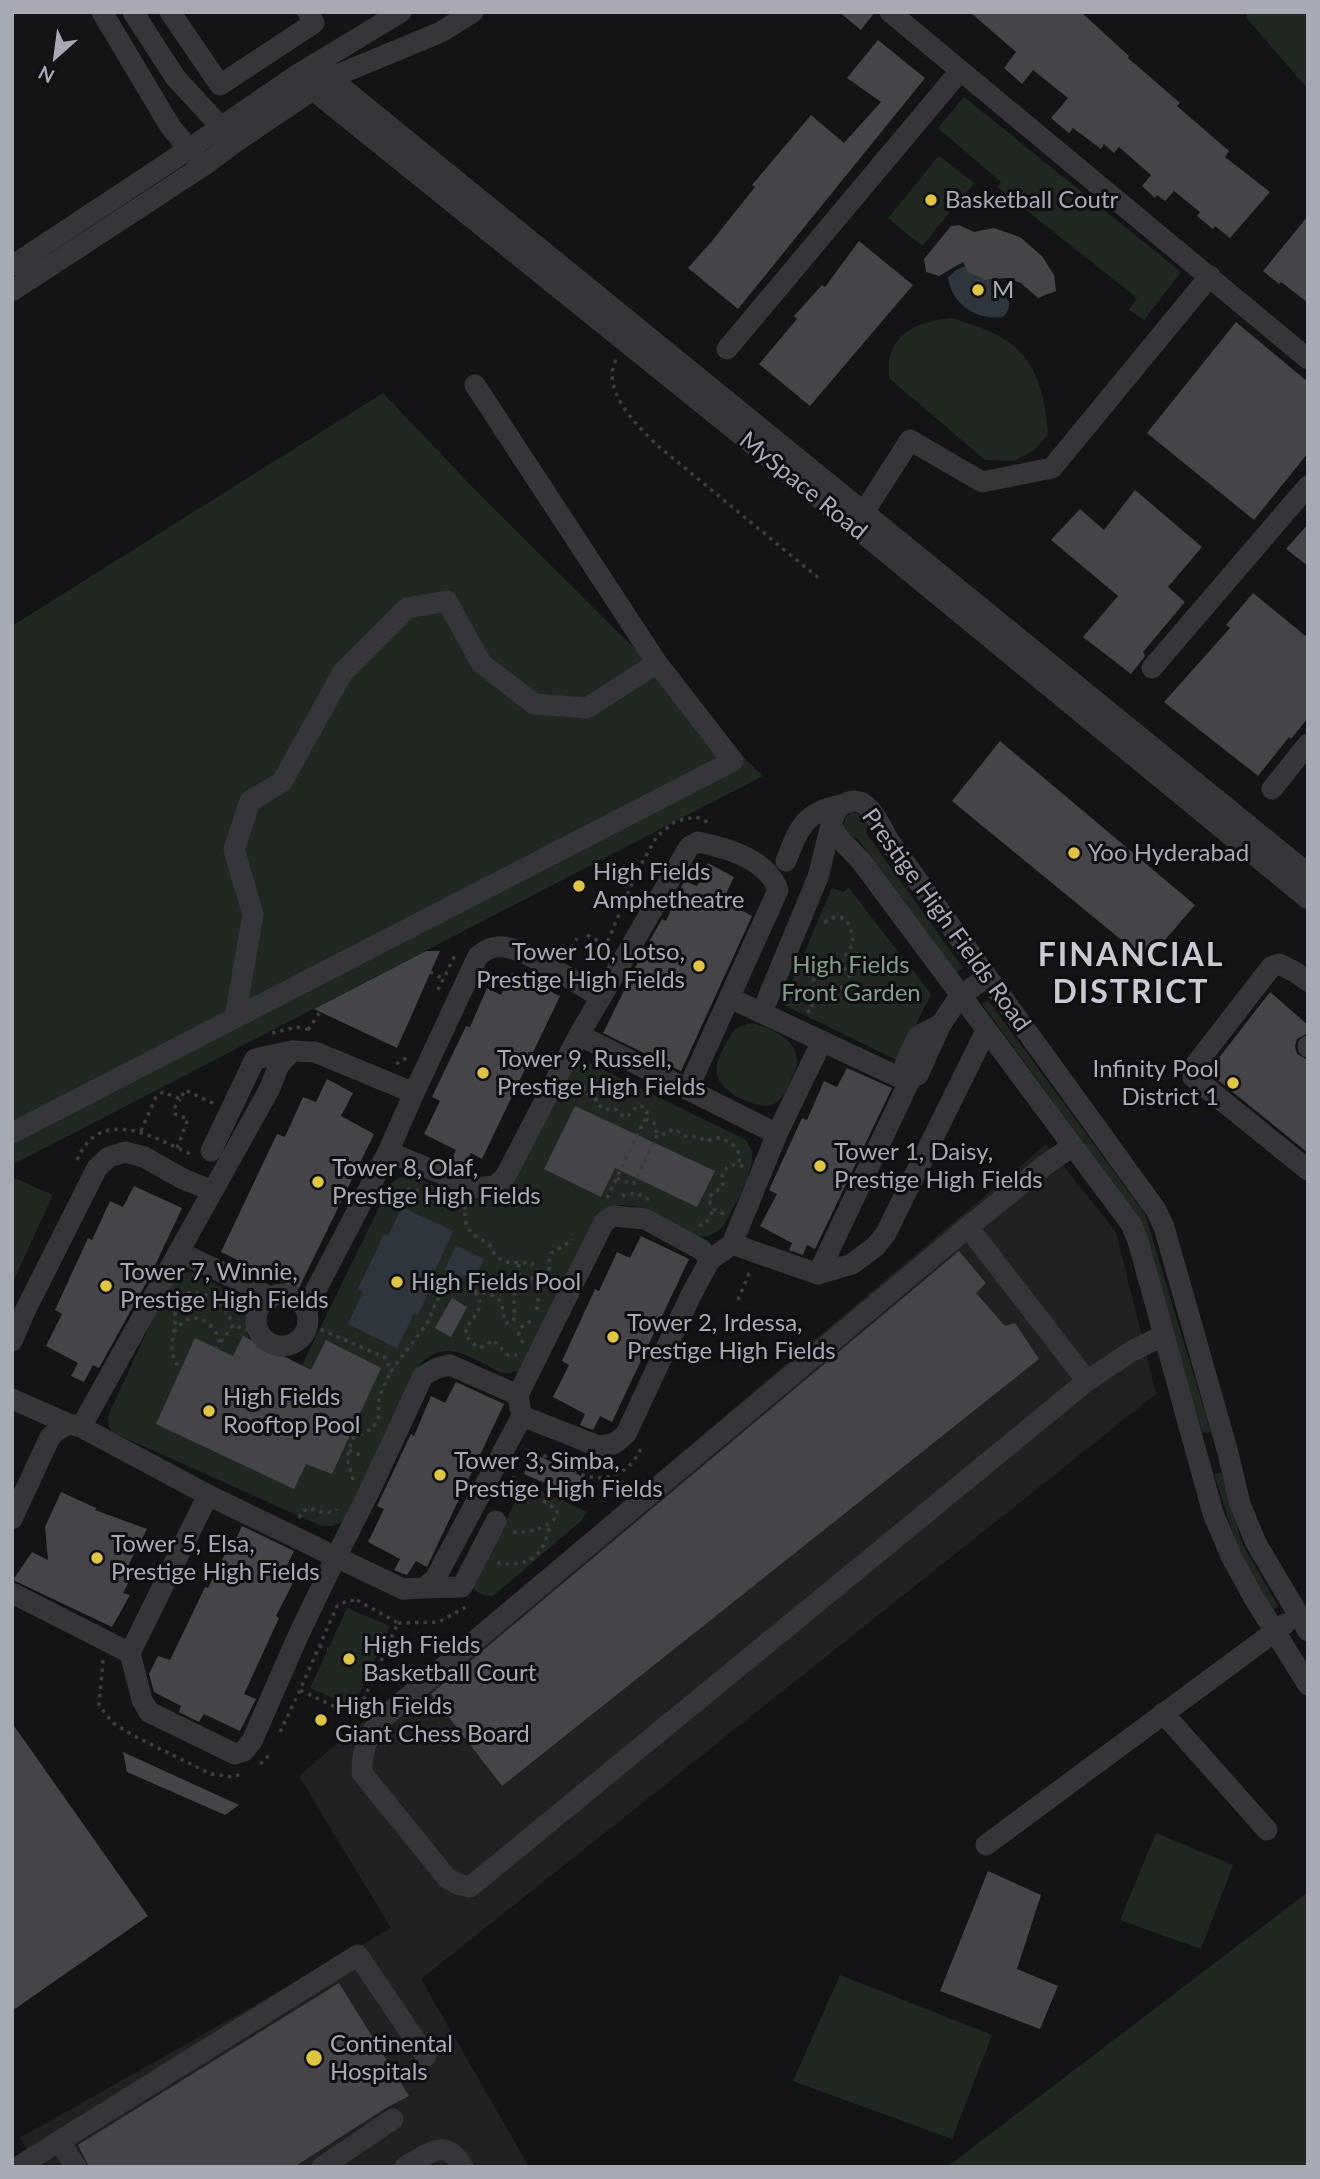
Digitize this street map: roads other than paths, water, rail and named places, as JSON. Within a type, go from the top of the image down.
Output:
[{"type":"street","points":[[102,12],[170,126],[203,166]]},
{"type":"street","points":[[133,12],[175,77],[228,134]]},
{"type":"street","points":[[170,12],[220,85],[314,23],[308,12]]},
{"type":"street","points":[[12,266],[189,149],[228,134],[323,70],[401,12]]},
{"type":"street","points":[[323,70],[441,32],[473,12]]},
{"type":"street","points":[[890,12],[1308,359]]},
{"type":"street","name":"MySpace Road","points":[[323,70],[1308,874]]},
{"type":"street","points":[[727,349],[960,71]]},
{"type":"street","name":"MySpace Road","points":[[304,82],[853,526],[1308,899]]},
{"type":"street","points":[[12,291],[203,166],[228,134]]},
{"type":"street","points":[[864,512],[910,440],[982,482],[1052,468],[1210,276]]},
{"type":"street","points":[[12,1133],[733,761],[657,663],[475,385]]},
{"type":"street","points":[[1152,668],[1308,486]]},
{"type":"street","points":[[235,1017],[253,914],[234,850],[250,801],[282,782],[343,672],[407,608],[447,601],[481,663],[534,704],[587,708],[657,663]]},
{"type":"street","points":[[1272,789],[1308,744]]},
{"type":"street","name":"Prestige High Fields Road","points":[[1303,1623],[1256,1543],[1240,1504],[1164,1227],[1156,1210],[889,841],[871,810],[863,803],[852,800],[841,805],[831,825],[838,837],[861,861],[1131,1224],[1213,1513],[1231,1556],[1308,1685]]},
{"type":"street","points":[[786,861],[796,836],[810,816],[841,805]]},
{"type":"street","points":[[762,1012],[815,887],[831,825]]},
{"type":"street","points":[[388,1152],[477,1188],[495,1186],[505,1177],[600,997],[689,847],[698,842],[752,861],[774,878],[778,890],[688,1089]]},
{"type":"street","points":[[307,1316],[294,1297],[277,1294],[259,1308],[258,1329],[269,1342],[285,1346],[306,1332],[307,1316],[388,1152],[478,956],[489,948],[506,946],[544,964],[600,997]]},
{"type":"street","points":[[1308,981],[1279,964],[1272,966],[1196,1064],[1193,1077],[1308,1170]]},
{"type":"street","points":[[912,1070],[960,996],[987,977]]},
{"type":"street","points":[[730,998],[909,1082],[818,1274]]},
{"type":"street","points":[[732,1244],[818,1274],[852,1264],[876,1246],[886,1233],[986,1031]]},
{"type":"street","points":[[579,1035],[777,1134]]},
{"type":"street","points":[[522,1416],[598,1446],[614,1444],[626,1434],[710,1260],[732,1244],[760,1172],[822,1041]]},
{"type":"street","points":[[211,1151],[255,1059],[292,1051],[315,1052],[414,1093]]},
{"type":"street","points":[[15,1506],[50,1437],[59,1429],[75,1426],[179,1252],[269,1090],[279,1065],[292,1051]]},
{"type":"street","points":[[1073,1146],[968,1227],[384,1717],[372,1729],[362,1751],[362,1773],[447,1878],[470,1887],[1087,1381],[1132,1351],[1164,1335]]},
{"type":"street","points":[[14,1329],[97,1168],[109,1157],[125,1152],[144,1157],[183,1179],[213,1191]]},
{"type":"street","points":[[424,1588],[435,1579],[522,1416],[518,1395],[604,1222],[613,1216],[645,1219],[702,1250],[710,1260]]},
{"type":"street","points":[[968,1227],[1087,1381]]},
{"type":"street","points":[[179,1252],[270,1297]]},
{"type":"street","points":[[208,1495],[130,1653],[142,1700],[149,1712],[235,1754],[244,1751],[252,1741],[298,1636],[423,1376],[437,1368],[450,1365],[518,1395]]},
{"type":"street","points":[[12,1399],[75,1426],[208,1495],[403,1589],[462,1587],[503,1526]]},
{"type":"street","points":[[1198,1459],[1228,1453]]},
{"type":"street","points":[[12,1593],[130,1653]]},
{"type":"street","points":[[986,1845],[1274,1631],[1303,1623]]},
{"type":"street","points":[[1163,1713],[1267,1830]]},
{"type":"street","points":[[18,2167],[358,1955],[426,2056]]},
{"type":"street","points":[[323,2167],[393,2119]]},
{"type":"street","points":[[61,2141],[76,2167]]},
{"type":"street","points":[[405,2167],[435,2150],[447,2149],[457,2155],[463,2167]]},
{"type":"place","name":"Basketball Coutr","points":[[931,200]]},
{"type":"place","name":"M","points":[[978,290]]},
{"type":"place","name":"Yoo Hyderabad","points":[[1074,853]]},
{"type":"place","name":"High Fields Amphetheatre","points":[[579,886]]},
{"type":"place","name":"Tower 10, Lotso, Prestige High Fields","points":[[699,966]]},
{"type":"place","name":"Tower 9, Russell, Prestige High Fields","points":[[483,1073]]},
{"type":"place","name":"Infinity Pool District 1","points":[[1233,1083]]},
{"type":"place","name":"Tower 1, Daisy, Prestige High Fields","points":[[820,1166]]},
{"type":"place","name":"Tower 8, Olaf, Prestige High Fields","points":[[318,1182]]},
{"type":"place","name":"High Fields Pool","points":[[397,1282]]},
{"type":"place","name":"Tower 7, Winnie, Prestige High Fields","points":[[106,1286]]},
{"type":"place","name":"Tower 2, Irdessa, Prestige High Fields","points":[[613,1337]]},
{"type":"place","name":"High Fields Rooftop Pool","points":[[209,1411]]},
{"type":"place","name":"Tower 3, Simba, Prestige High Fields","points":[[440,1475]]},
{"type":"place","name":"Tower 5, Elsa, Prestige High Fields","points":[[97,1558]]},
{"type":"place","name":"High Fields Basketball Court","points":[[349,1659]]},
{"type":"place","name":"High Fields Giant Chess Board","points":[[321,1720]]},
{"type":"place","name":"Continental Hospitals","points":[[314,2058]]},
{"type":"district","name":"FINANCIAL DISTRICT","points":[[1131,974]]},
{"type":"park label","name":"High Fields Front Garden","points":[[851,979]]}]
